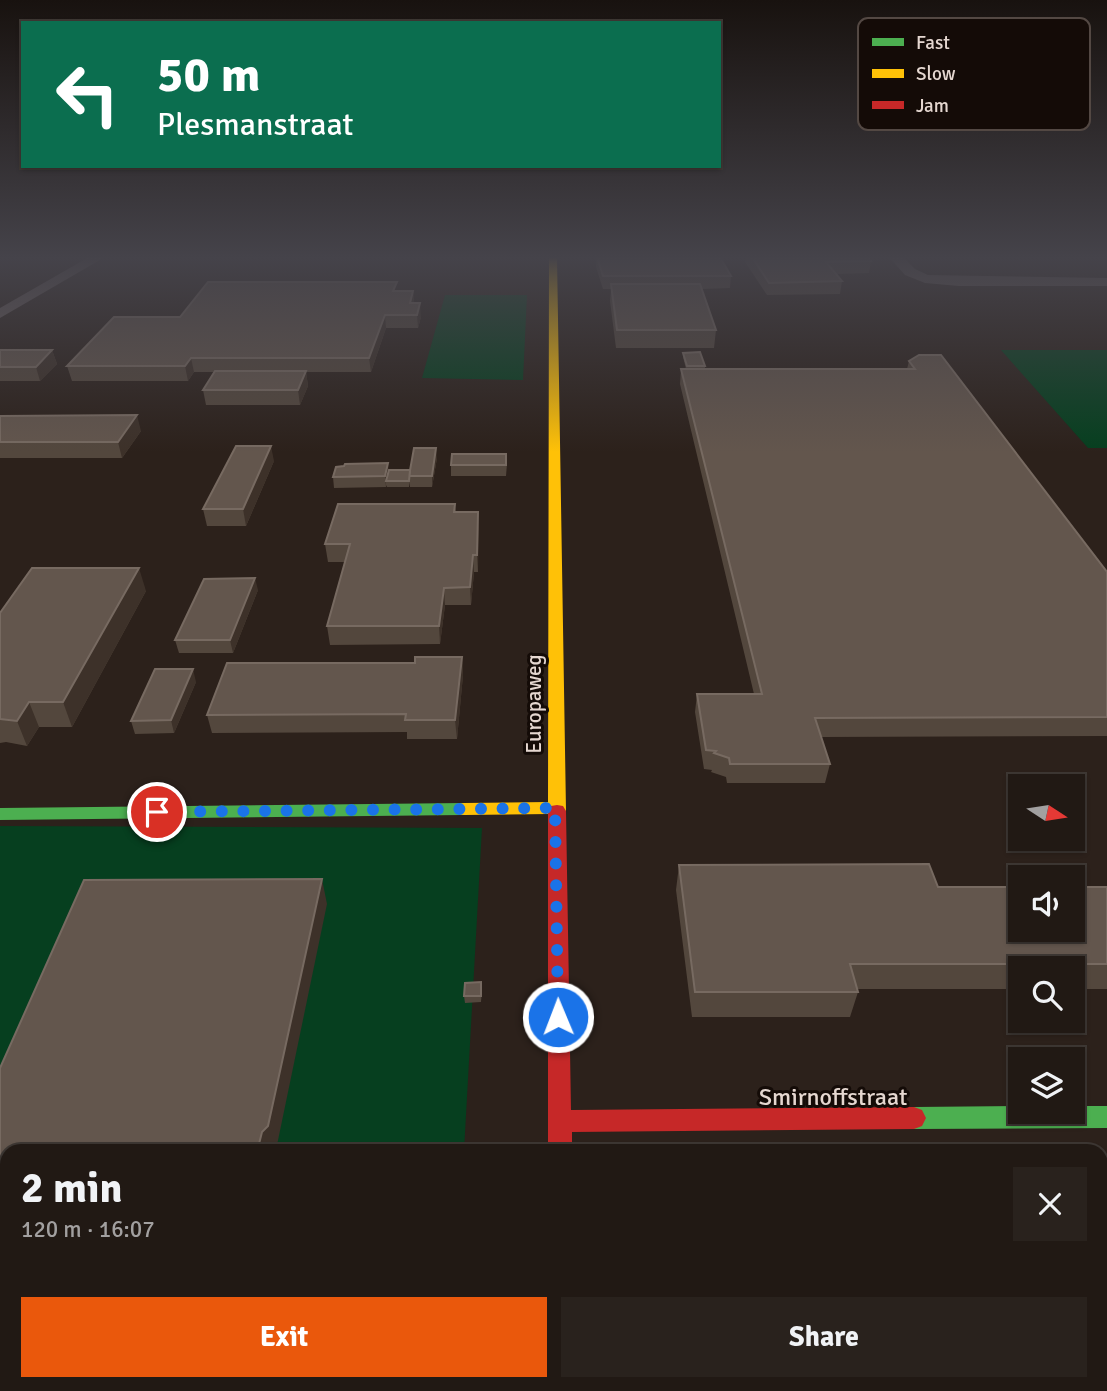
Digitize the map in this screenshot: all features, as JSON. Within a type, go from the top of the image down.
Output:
[{"type":"main road","name":"Europaweg","points":[[553,322],[555,808],[560,1144]]},
{"type":"main road","points":[[0,814],[555,808]]},
{"type":"main road","name":"Smirnoffstraat","points":[[560,1121],[1107,1117]]},
{"type":"green space","points":[[438,322],[526,322],[523,380],[422,378]]},
{"type":"green space","points":[[1001,350],[1107,350],[1107,448],[1088,448]]},
{"type":"green space","points":[[0,826],[482,828],[464,1144],[0,1144]]},
{"type":"building","points":[[109,322],[382,322],[369,358],[191,358],[185,366],[67,366]]},
{"type":"building","points":[[616,322],[713,322],[716,330],[617,330]]},
{"type":"building","points":[[0,350],[52,350],[36,367],[0,367]]},
{"type":"building","points":[[700,352],[705,366],[687,366],[683,353]]},
{"type":"building","points":[[919,355],[941,355],[1107,572],[1107,717],[815,718],[830,764],[730,764],[729,758],[714,753],[716,751],[706,750],[697,694],[762,694],[681,369],[915,369],[909,361]]},
{"type":"building","points":[[215,371],[306,371],[298,390],[203,390]]},
{"type":"building","points":[[137,415],[118,442],[0,442],[0,416]]},
{"type":"building","points":[[236,446],[271,446],[243,509],[203,509]]},
{"type":"building","points":[[414,448],[436,448],[432,476],[409,476]]},
{"type":"building","points":[[452,454],[506,454],[506,465],[451,465]]},
{"type":"building","points":[[388,463],[385,476],[333,477],[336,467],[345,464]]},
{"type":"building","points":[[389,470],[410,470],[409,481],[386,481]]},
{"type":"building","points":[[338,504],[455,504],[454,512],[478,512],[477,555],[473,555],[470,587],[444,588],[439,626],[327,626],[350,544],[325,544]]},
{"type":"building","points":[[32,568],[139,568],[63,702],[29,702],[17,721],[0,719],[0,613]]},
{"type":"building","points":[[255,578],[230,640],[175,640],[204,579]]},
{"type":"building","points":[[415,657],[462,657],[455,720],[405,720],[406,714],[207,715],[227,663],[415,663]]},
{"type":"building","points":[[155,669],[193,669],[171,720],[131,721]]},
{"type":"building","points":[[929,864],[938,887],[1008,887],[1008,942],[1085,942],[1085,887],[1107,887],[1107,964],[1085,964],[1085,956],[1008,956],[1008,964],[850,964],[858,992],[695,992],[679,865]]},
{"type":"building","points":[[322,879],[268,1126],[262,1132],[259,1144],[0,1144],[0,1068],[84,880]]},
{"type":"building","points":[[481,982],[481,996],[464,996],[465,983]]},
{"type":"traffic: fast","points":[[0,814],[464,809]]},
{"type":"traffic: fast","points":[[914,1118],[1107,1117]]},
{"type":"traffic: slow","points":[[553,322],[557,811]]},
{"type":"traffic: slow","points":[[464,809],[555,808]]},
{"type":"traffic: jam","points":[[557,811],[560,1144]]},
{"type":"traffic: jam","points":[[560,1121],[914,1118]]},
{"type":"route","points":[[157,812],[555,808],[558,1017]]}]
